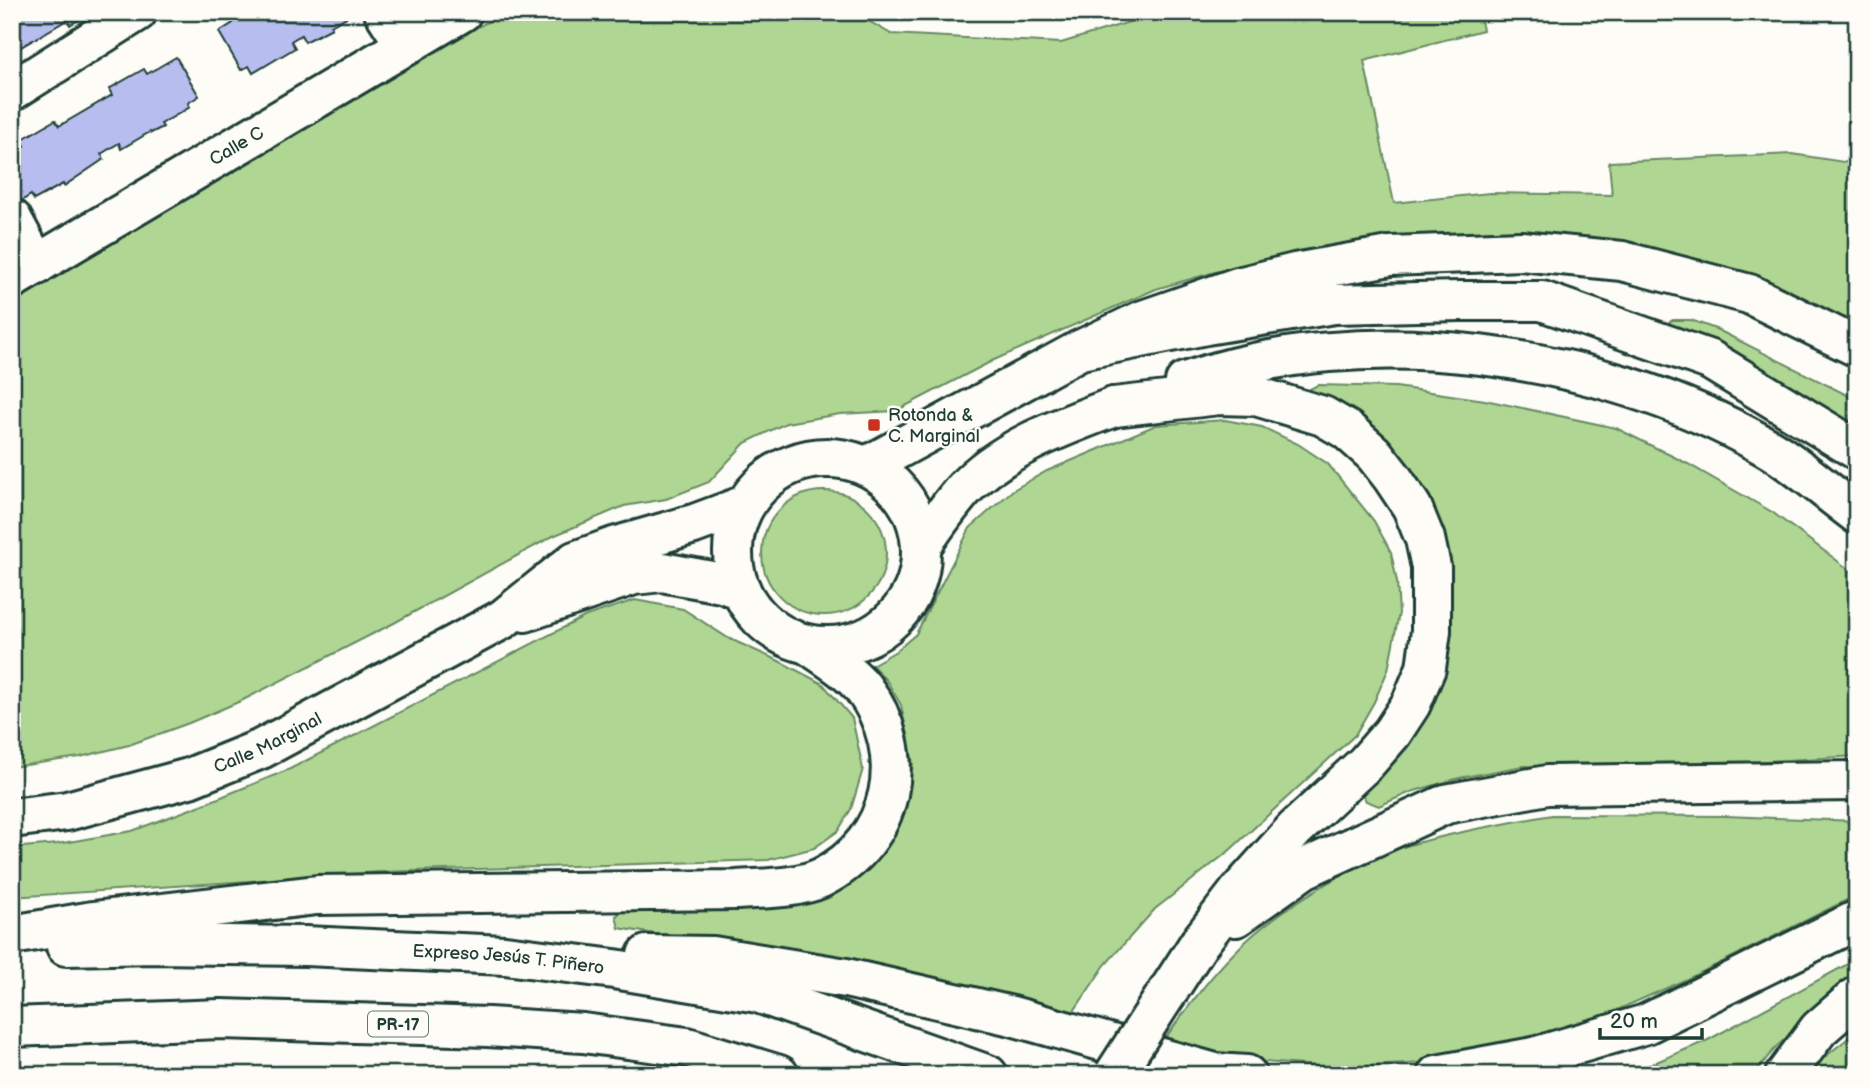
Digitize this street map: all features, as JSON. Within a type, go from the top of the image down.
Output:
[{"type":"main road","points":[[12,91],[137,12]]},
{"type":"main road","points":[[384,12],[406,46]]},
{"type":"main road","name":"Calle C","points":[[24,272],[462,12]]},
{"type":"main road","points":[[12,219],[24,272]]},
{"type":"main road","points":[[867,466],[1080,350],[1143,320],[1238,287],[1295,273],[1390,256],[1521,251],[1622,261],[1749,294],[1857,347]]},
{"type":"main road","points":[[1080,350],[1206,325],[1334,304],[1542,301],[1710,360],[1857,450]]},
{"type":"main road","points":[[922,545],[965,488],[1001,460],[1055,430],[1192,379],[1266,361],[1396,349],[1513,358],[1623,384],[1764,445],[1857,514]]},
{"type":"main road","points":[[1114,407],[1219,395],[1256,396],[1323,416],[1347,430],[1374,454],[1392,477],[1412,507],[1425,539],[1431,567],[1431,631],[1426,668],[1411,704],[1375,753],[1295,829],[1241,889],[1200,942],[1114,1075]]},
{"type":"main road","points":[[12,935],[93,921],[317,895],[737,890],[794,885],[818,879],[855,854],[871,835],[889,794],[892,769],[887,737],[875,707],[848,672],[809,645],[781,635],[768,626],[747,603],[735,574],[732,544],[745,505],[760,486],[774,475],[812,460],[846,460],[867,466],[888,478],[911,506],[919,526],[922,545],[920,569],[915,587],[892,619],[875,633],[858,641],[835,646],[809,645]]},
{"type":"main road","name":"Calle Marginal","points":[[12,818],[67,811],[189,778],[261,749],[503,618],[575,561],[745,505]]},
{"type":"main road","name":"Calle Marginal","points":[[503,618],[634,575],[662,572],[683,574],[741,590]]},
{"type":"main road","points":[[1200,942],[1304,869],[1446,804],[1547,785],[1857,781]]},
{"type":"main road","points":[[1437,1075],[1534,1057],[1646,1024],[1857,920]]},
{"type":"main road","name":"Expreso Jesús T. Piñero","points":[[12,947],[155,944],[304,946],[505,955],[614,969],[758,993],[988,1075]]},
{"type":"main road","points":[[505,955],[713,956],[871,984],[1012,1016],[1215,1073],[1247,1075]]},
{"type":"main road","points":[[1785,1075],[1819,1029],[1857,996]]},
{"type":"main road","name":"PR-17","points":[[12,1027],[221,1019],[488,1027],[583,1033],[687,1047],[779,1075]]},
{"type":"green space","points":[[506,12],[853,12],[891,34],[1061,43],[1162,12],[1479,12],[1483,30],[1364,61],[1394,203],[1490,193],[1612,195],[1609,162],[1792,154],[1857,164],[1857,331],[1757,282],[1402,237],[1236,266],[1156,289],[994,360],[896,411],[840,414],[786,423],[745,443],[709,482],[666,499],[624,506],[553,536],[394,623],[243,700],[189,723],[129,745],[80,757],[12,767],[12,303]]},
{"type":"green space","points":[[1673,320],[1691,320],[1718,330],[1857,400],[1857,438],[1666,324]]},
{"type":"green space","points":[[1318,385],[1396,387],[1485,400],[1616,428],[1688,464],[1772,512],[1857,577],[1857,756],[1661,767],[1523,766],[1459,778],[1411,792],[1379,806],[1366,801],[1360,790],[1397,742],[1430,534],[1307,398],[1310,389]]},
{"type":"green space","points":[[1225,420],[1262,427],[1298,444],[1328,464],[1374,521],[1391,552],[1397,582],[1399,613],[1388,670],[1355,735],[1229,851],[1155,909],[1105,965],[1072,1014],[886,972],[619,928],[616,916],[628,907],[884,848],[905,809],[913,764],[901,705],[887,681],[872,665],[896,651],[916,634],[970,528],[1013,490],[1047,471],[1156,425]]},
{"type":"green space","points":[[824,491],[848,496],[868,509],[881,529],[886,553],[881,577],[868,597],[848,610],[824,615],[800,610],[780,597],[767,577],[762,553],[767,529],[780,509],[800,496]]},
{"type":"green space","points":[[635,600],[683,609],[728,638],[823,684],[852,718],[863,769],[851,809],[838,831],[814,848],[768,860],[380,872],[12,897],[12,848],[57,844],[132,831],[204,804],[290,769],[586,616]]},
{"type":"green space","points":[[1552,815],[1725,816],[1857,821],[1857,895],[1696,975],[1581,1026],[1497,1051],[1423,1063],[1338,1068],[1229,1059],[1160,1045],[1234,953],[1269,922],[1314,891],[1362,864],[1406,846],[1460,832]]},
{"type":"green space","points":[[1857,959],[1857,979],[1775,1048],[1755,1075],[1626,1075],[1708,1040]]},
{"type":"green space","points":[[1857,1031],[1857,1072],[1854,1075],[1808,1075],[1821,1060]]},
{"type":"building","points":[[12,12],[92,12],[70,25],[67,20],[16,50],[19,56],[12,60]]},
{"type":"building","points":[[240,12],[346,12],[348,16],[305,42],[301,35],[291,41],[295,48],[253,73],[249,66],[241,70],[219,32],[233,23],[231,18]]},
{"type":"building","points":[[176,57],[199,96],[188,103],[190,107],[161,124],[163,127],[121,149],[119,143],[101,154],[104,159],[64,186],[63,184],[34,200],[31,195],[20,202],[12,189],[12,153],[25,146],[21,140],[55,120],[59,126],[112,95],[109,89],[144,69],[147,74]]},
{"type":"place","name":"Rotonda & C. Marginal","points":[[874,425]]}]
